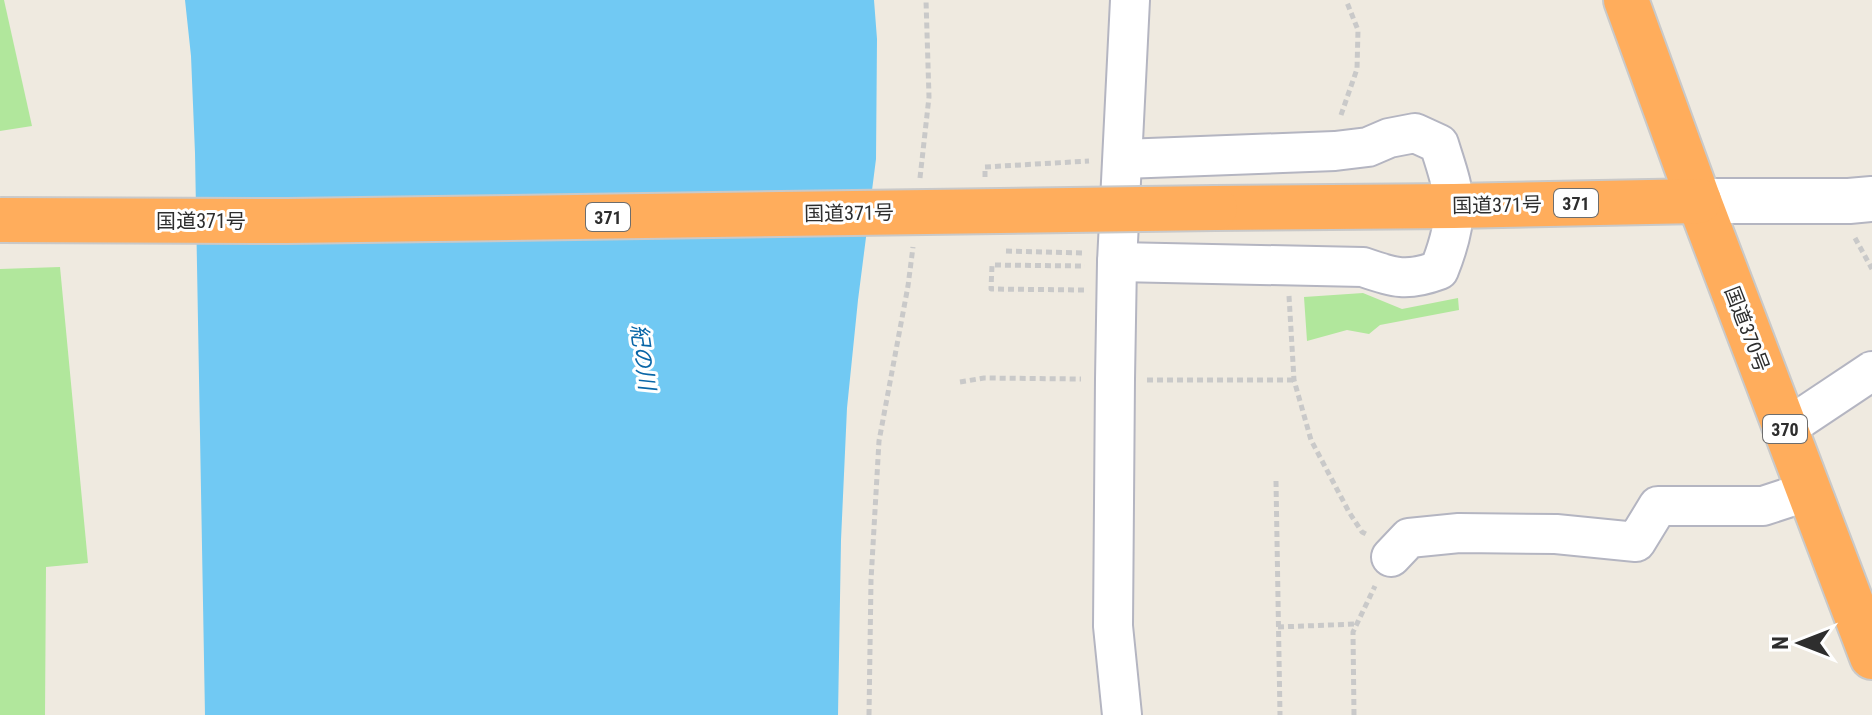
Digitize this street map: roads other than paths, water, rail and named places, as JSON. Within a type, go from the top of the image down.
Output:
[{"type":"highway","name":"国道370号","points":[[1626,0],[1872,657]]},
{"type":"highway","name":"国道371号","points":[[0,220],[287,221],[1699,201]]},
{"type":"street","points":[[1122,715],[1113,626],[1115,379],[1106,268],[1123,159],[1130,0]]},
{"type":"street","points":[[1106,268],[1363,267],[1390,276],[1417,278],[1439,270],[1450,242],[1454,206],[1439,144],[1415,133],[1389,138],[1368,147],[1335,151],[1123,159]]},
{"type":"street","points":[[1699,201],[1872,199]]},
{"type":"street","points":[[1785,429],[1872,371]]},
{"type":"street","points":[[1394,554],[1409,538],[1459,533],[1556,534],[1636,542],[1658,506],[1763,506],[1809,491]]},
{"type":"water","name":"紀の川","points":[[185,0],[874,0],[877,39],[876,159],[847,408],[838,715],[205,715],[195,153]]}]
